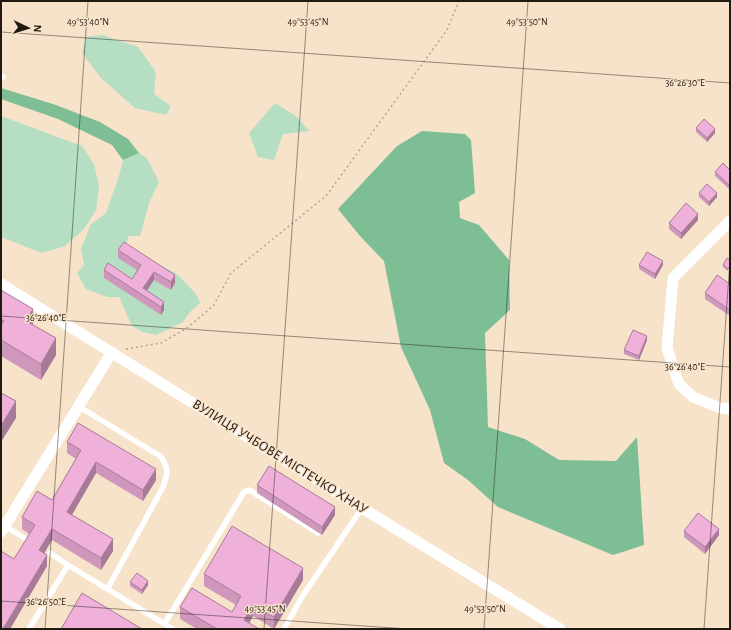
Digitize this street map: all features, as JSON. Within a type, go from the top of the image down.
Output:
[{"type":"street","points":[[730,221],[673,278],[667,348],[679,384],[693,397],[720,408],[730,409]]},
{"type":"street","name":"ВУЛИЦЯ УЧБОВЕ МІСТЕЧКО ХНАУ","points":[[1,284],[560,629]]},
{"type":"street","points":[[3,529],[112,352]]},
{"type":"lane","points":[[78,406],[160,456],[166,463],[168,474],[163,487],[108,588]]},
{"type":"lane","points":[[164,623],[246,490],[251,491],[318,534]]},
{"type":"lane","points":[[284,629],[302,597],[362,508]]},
{"type":"lane","points":[[3,529],[26,539]]},
{"type":"lane","points":[[50,553],[173,629]]},
{"type":"lane","points":[[29,629],[68,565]]},
{"type":"path","points":[[112,352],[161,343],[187,328],[214,305],[231,273],[326,196],[447,30],[459,1]]},
{"type":"green space","points":[[102,35],[138,47],[156,72],[154,94],[171,106],[166,115],[135,108],[100,77],[82,53],[86,37]]},
{"type":"green space","points":[[1,88],[53,104],[100,122],[128,139],[139,153],[123,160],[112,145],[58,119],[1,99]]},
{"type":"green space","points":[[275,103],[296,116],[309,131],[283,134],[274,160],[258,157],[249,133]]},
{"type":"green space","points":[[1,116],[82,146],[94,164],[99,186],[96,210],[84,229],[65,246],[42,253],[1,237]]},
{"type":"green space","points":[[422,131],[465,134],[471,140],[475,193],[459,202],[460,218],[479,225],[509,260],[510,310],[485,333],[488,427],[525,439],[559,460],[616,461],[637,437],[644,545],[613,555],[498,507],[468,480],[444,463],[430,410],[401,347],[384,261],[360,236],[338,209],[397,146]]},
{"type":"green space","points":[[139,153],[147,158],[159,182],[149,203],[140,236],[129,236],[124,250],[141,273],[143,296],[154,280],[171,290],[175,284],[150,267],[160,265],[177,274],[196,294],[200,303],[190,312],[183,322],[156,335],[143,332],[132,326],[119,297],[107,297],[86,289],[77,273],[84,265],[81,249],[91,224],[106,213],[123,160]]},
{"type":"building","points":[[704,119],[715,129],[707,138],[696,128]]},
{"type":"building","points":[[723,163],[730,170],[730,186],[715,172]]},
{"type":"building","points":[[707,184],[717,193],[709,202],[699,193]]},
{"type":"building","points":[[686,203],[698,214],[681,233],[669,223]]},
{"type":"building","points":[[124,242],[175,275],[171,282],[154,272],[143,288],[164,302],[161,307],[104,270],[108,263],[132,279],[141,265],[118,250]]},
{"type":"building","points":[[647,252],[663,261],[655,274],[639,265]]},
{"type":"building","points":[[727,258],[730,260],[730,266],[728,269],[723,265]]},
{"type":"building","points":[[717,275],[730,284],[730,310],[705,293]]},
{"type":"building","points":[[1,290],[33,309],[26,321],[56,338],[41,364],[1,340],[1,325],[4,321],[1,319]]},
{"type":"building","points":[[633,330],[647,336],[639,356],[624,350]]},
{"type":"building","points":[[1,393],[16,401],[1,426]]},
{"type":"building","points":[[78,423],[156,469],[143,490],[96,462],[67,512],[113,539],[101,558],[52,529],[39,550],[47,555],[3,629],[1,629],[1,551],[14,559],[35,525],[22,517],[37,491],[52,500],[81,450],[67,442]]},
{"type":"building","points":[[269,466],[335,507],[322,527],[257,485]]},
{"type":"building","points":[[698,513],[719,529],[705,547],[684,531]]},
{"type":"building","points":[[232,526],[303,568],[274,617],[253,605],[244,620],[259,629],[217,629],[180,607],[192,588],[232,612],[241,596],[204,574]]},
{"type":"building","points":[[137,573],[148,581],[142,590],[130,582]]},
{"type":"building","points":[[82,593],[142,629],[61,629]]}]
